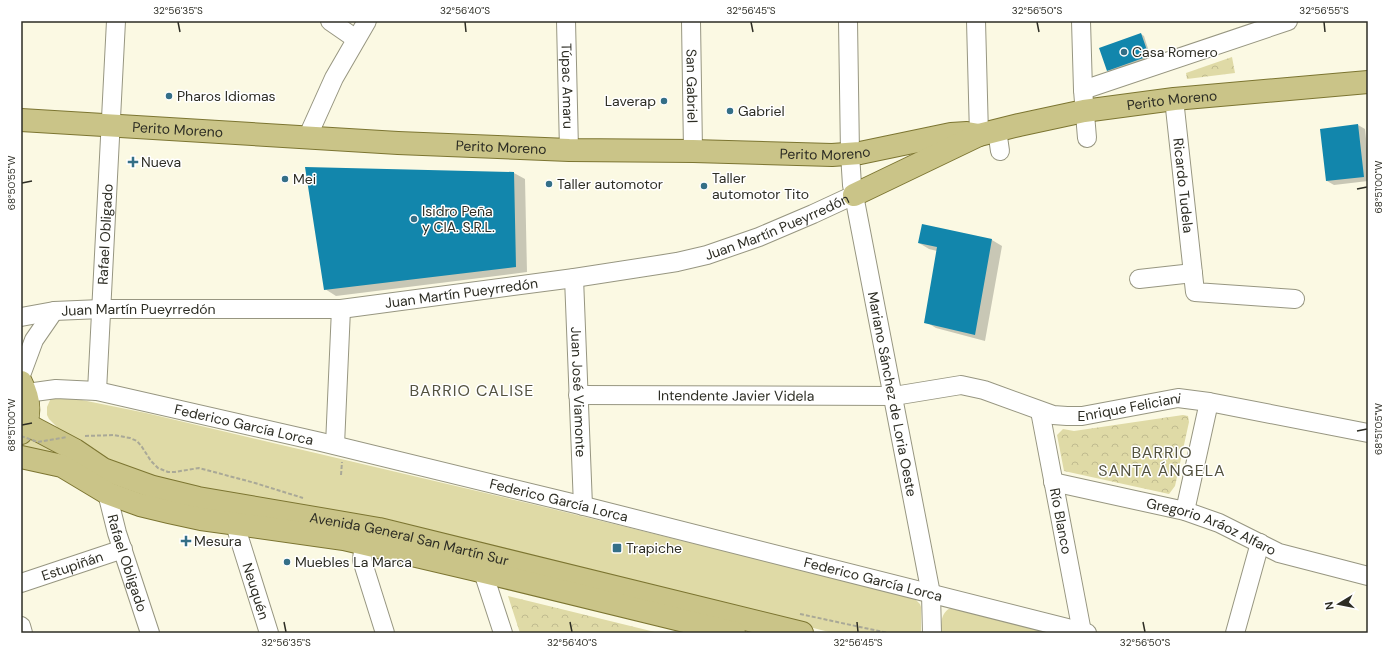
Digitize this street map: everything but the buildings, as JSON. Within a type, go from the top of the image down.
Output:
[{"type":"main road","name":"Perito Moreno","points":[[854,195],[992,139],[1084,112],[1174,99],[1367,85]]},
{"type":"main road","name":"Perito Moreno","points":[[21,120],[307,138],[570,150],[850,154],[870,152],[951,134],[967,133],[992,139]]},
{"type":"main road","points":[[23,383],[29,409],[23,431]]},
{"type":"main road","name":"Avenida General San Martín Sur","points":[[23,431],[75,450],[103,469],[114,474],[153,487],[198,498],[232,514],[365,535],[485,563],[737,628],[802,633]]},
{"type":"main road","name":"Avenida General San Martín Sur","points":[[21,457],[62,466],[106,493],[140,505],[200,519],[232,514]]},
{"type":"street","name":"Rafael Obligado","points":[[97,391],[116,21]]},
{"type":"street","points":[[330,21],[356,39]]},
{"type":"street","points":[[307,138],[334,78],[367,21]]},
{"type":"street","name":"Túpac Amaru","points":[[566,21],[570,150]]},
{"type":"street","name":"San Gabriel","points":[[692,21],[693,151]]},
{"type":"street","name":"Mariano Sánchez de Loria Oeste","points":[[848,21],[850,154],[854,195],[931,594],[932,633]]},
{"type":"street","points":[[976,21],[992,139]]},
{"type":"street","points":[[1081,21],[1084,112],[1087,138]]},
{"type":"street","points":[[1083,90],[1288,21]]},
{"type":"street","name":"Ricardo Tudela","points":[[1174,99],[1195,292],[1295,299]]},
{"type":"street","name":"Juan Martín Pueyrredón","points":[[21,317],[54,311],[101,309],[341,309],[574,278],[677,262],[707,255],[759,237],[854,195]]},
{"type":"street","points":[[1139,279],[1193,273]]},
{"type":"street","name":"Juan José Viamonte","points":[[574,278],[583,506]]},
{"type":"street","points":[[334,445],[341,309]]},
{"type":"street","name":"Juan Martín Pueyrredón","points":[[23,383],[34,340],[54,311]]},
{"type":"street","name":"Federico García Lorca","points":[[23,383],[56,389],[97,391],[334,445],[1084,632]]},
{"type":"street","name":"Enrique Feliciani","points":[[894,396],[961,385],[984,390],[1053,415],[1066,416],[1082,416],[1178,398],[1209,402],[1368,433]]},
{"type":"street","name":"Intendente Javier Videla","points":[[578,395],[894,396]]},
{"type":"street","points":[[1185,511],[1209,402]]},
{"type":"street","name":"Río Blanco","points":[[1040,411],[1084,632]]},
{"type":"street","name":"Gregorio Aráoz Alfaro","points":[[1054,482],[1185,511],[1219,523],[1279,553],[1368,576]]},
{"type":"street","name":"Rafael Obligado","points":[[106,493],[150,633]]},
{"type":"street","name":"Neuquén","points":[[232,514],[270,633]]},
{"type":"street","points":[[365,535],[362,560],[385,633]]},
{"type":"street","points":[[1235,633],[1260,543]]},
{"type":"street","name":"Estupiñán","points":[[21,583],[123,549]]},
{"type":"street","points":[[485,563],[503,633]]},
{"type":"street","points":[[21,626],[23,633]]},
{"type":"path","points":[[23,431],[38,442],[67,437]]},
{"type":"green space","points":[[1232,57],[1235,73],[1187,79],[1186,73]]},
{"type":"green space","points":[[67,397],[146,413],[536,505],[913,597],[921,607],[921,633],[833,633],[492,546],[234,498],[135,473],[95,453],[57,427],[49,419],[47,415],[47,407],[51,398]]},
{"type":"green space","points":[[1183,415],[1188,416],[1189,422],[1175,486],[1169,494],[1064,471],[1057,435],[1063,429],[1074,431]]},
{"type":"green space","points":[[28,437],[84,466],[21,450],[21,446]]},
{"type":"green space","points":[[508,596],[659,633],[520,633]]},
{"type":"green space","points":[[954,607],[1058,633],[941,633],[944,614],[946,611]]},
{"type":"place","name":"Casa Romero","points":[[1124,52]]},
{"type":"place","name":"Pharos Idiomas","points":[[169,96]]},
{"type":"place","name":"Laverap","points":[[664,101]]},
{"type":"place","name":"Gabriel","points":[[730,111]]},
{"type":"place","name":"Nueva","points":[[133,162]]},
{"type":"place","name":"Mei","points":[[285,179]]},
{"type":"place","name":"Taller automotor","points":[[549,184]]},
{"type":"place","name":"Taller automotor Tito","points":[[704,186]]},
{"type":"place","name":"Isidro Peña y CIA. S.R.L.","points":[[414,219]]},
{"type":"place","name":"Mesura","points":[[186,541]]},
{"type":"place","name":"Trapiche","points":[[617,548]]},
{"type":"place","name":"Muebles La Marca","points":[[287,562]]},
{"type":"district","name":"BARRIO CALISE","points":[[472,390]]},
{"type":"district","name":"BARRIO SANTA ÁNGELA","points":[[1162,461]]}]
